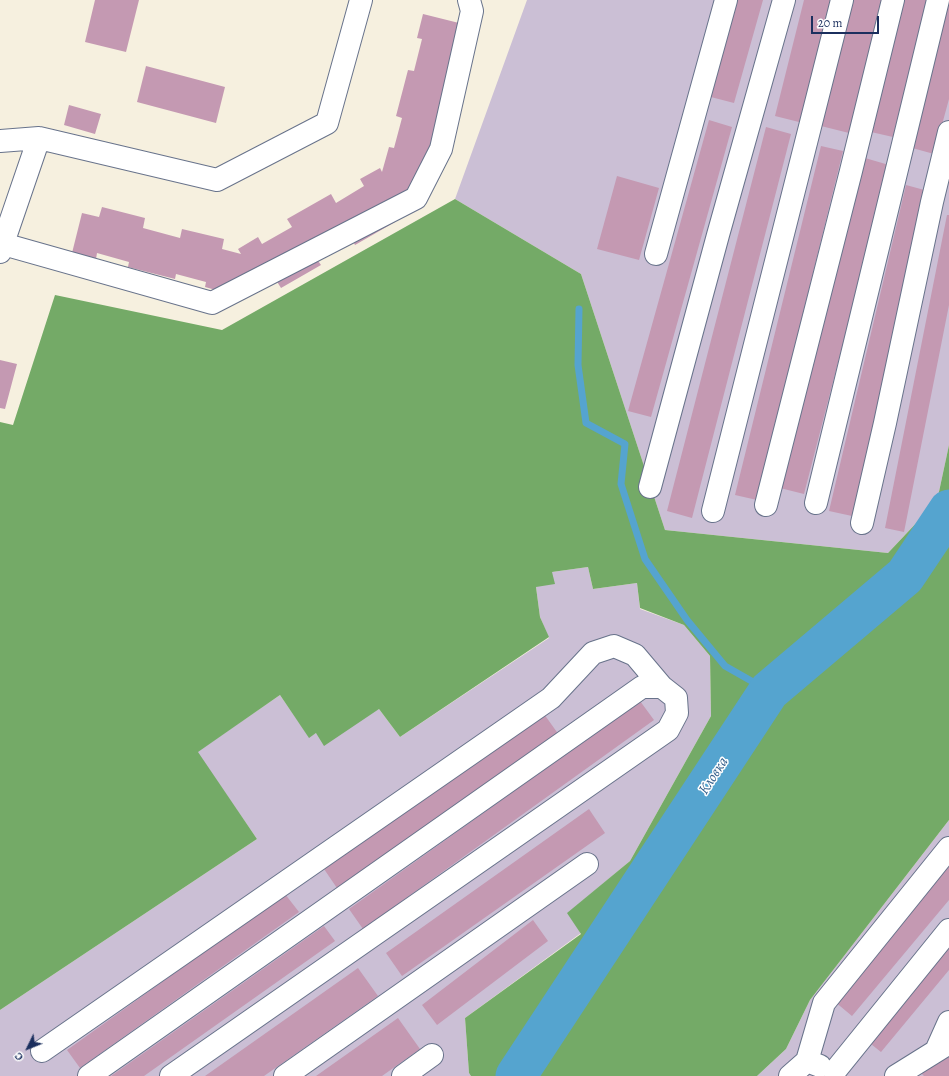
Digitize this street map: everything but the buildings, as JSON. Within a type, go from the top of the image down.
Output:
[{"type":"lane","points":[[0,141],[39,138],[217,180],[327,123],[361,0]]},
{"type":"lane","points":[[39,138],[2,248],[212,303],[416,198],[441,149],[472,11],[469,0]]},
{"type":"lane","points":[[656,254],[726,0]]},
{"type":"lane","points":[[650,487],[718,235],[784,0]]},
{"type":"lane","points":[[713,511],[842,0]]},
{"type":"lane","points":[[766,505],[851,172],[893,0]]},
{"type":"lane","points":[[816,503],[938,0]]},
{"type":"lane","points":[[862,523],[932,202],[949,132]]},
{"type":"lane","points":[[42,1051],[551,698],[593,653],[614,646],[635,655],[662,687],[676,698],[677,713],[668,730],[170,1076]]},
{"type":"lane","points":[[89,1076],[642,686],[662,687]]},
{"type":"lane","points":[[790,1076],[807,1061],[824,1003],[949,848]]},
{"type":"lane","points":[[285,1076],[587,864]]},
{"type":"lane","points":[[807,1061],[841,1074],[949,930]]},
{"type":"lane","points":[[896,1076],[942,1047],[949,1022]]},
{"type":"lane","points":[[403,1076],[432,1055]]},
{"type":"shaded area","points":[[527,0],[949,0],[949,445],[937,501],[888,553],[665,530],[581,274],[455,199]]},
{"type":"shaded area","points":[[588,567],[593,589],[637,583],[640,609],[684,625],[710,656],[711,716],[630,861],[568,913],[581,933],[465,1018],[469,1073],[471,1076],[0,1076],[0,1010],[257,839],[197,752],[280,695],[309,737],[379,709],[400,737],[549,638],[540,617],[536,587],[552,572]]},
{"type":"shaded area","points":[[949,820],[949,1076],[757,1076],[786,1049],[810,1000]]},
{"type":"green space","points":[[455,199],[581,274],[665,530],[888,553],[937,501],[949,445],[949,820],[810,1000],[786,1049],[757,1076],[471,1076],[469,1073],[465,1018],[581,934],[567,913],[630,861],[711,716],[710,656],[684,625],[640,608],[637,583],[593,589],[588,567],[552,572],[555,584],[536,587],[540,617],[549,637],[400,737],[379,709],[324,746],[316,733],[309,738],[280,695],[198,752],[257,839],[0,1010],[0,422],[13,425],[55,295],[222,330]]},
{"type":"waterway","points":[[579,309],[578,365],[586,423],[625,444],[621,484],[645,559],[687,620],[725,666],[769,691]]},
{"type":"waterway","name":"Кловка","points":[[516,1076],[769,691],[905,576],[949,510]]}]
